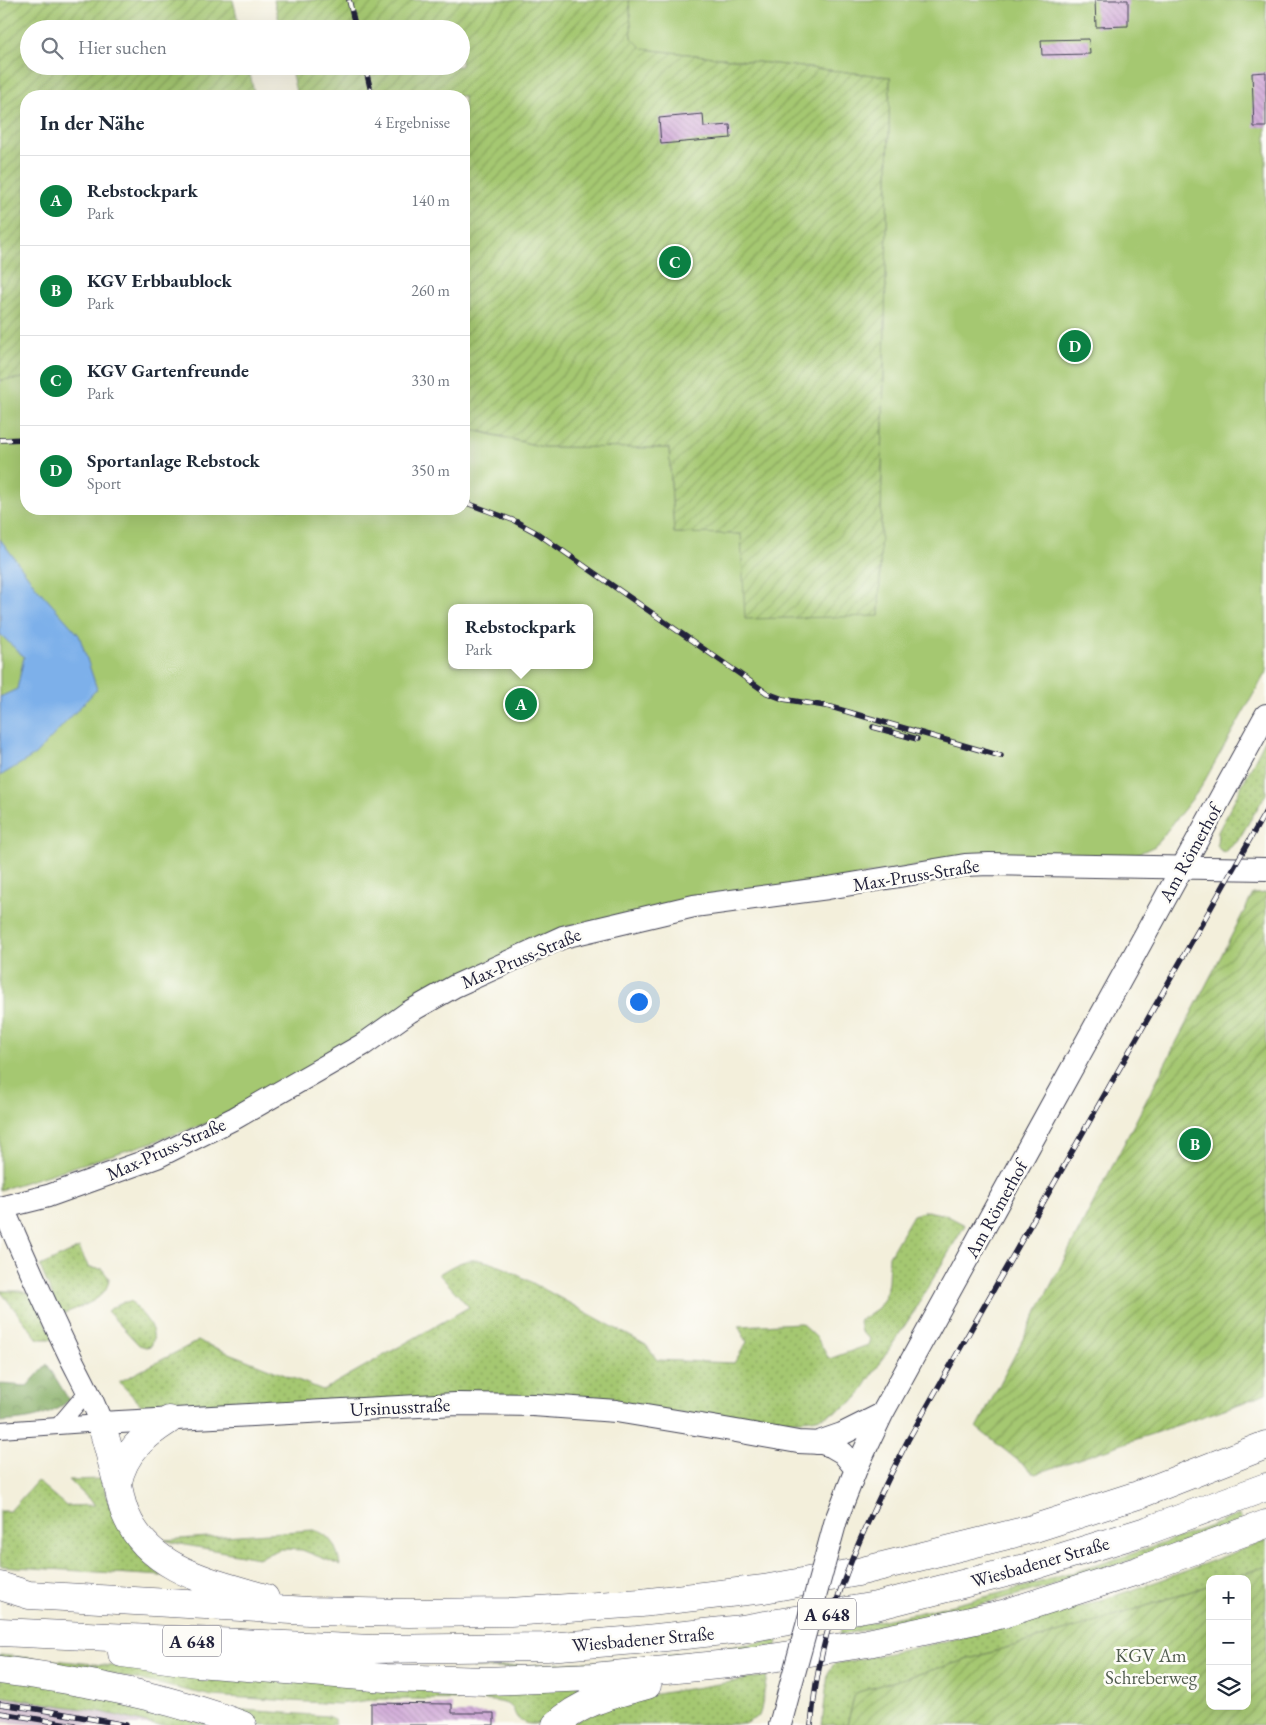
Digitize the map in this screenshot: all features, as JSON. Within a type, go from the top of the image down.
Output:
[{"type":"highway","points":[[81,1418],[119,1490],[125,1513],[139,1540],[158,1557],[182,1570],[213,1582],[310,1611]]},
{"type":"highway","points":[[119,1490],[120,1471],[133,1448],[144,1437],[169,1420]]},
{"type":"highway","name":"Wiesbadener Straße","points":[[310,1611],[409,1613],[510,1612],[641,1603],[764,1589],[858,1572],[1032,1529],[1138,1495],[1266,1446]]},
{"type":"highway","name":"Wiesbadener Straße","points":[[6,1632],[372,1649],[547,1647],[742,1629],[876,1606],[1033,1566],[1149,1530],[1266,1487]]},
{"type":"highway","points":[[6,1632],[146,1658],[225,1666],[386,1678],[486,1681],[593,1677],[739,1663],[868,1643],[1003,1614],[1140,1570],[1266,1524]]},
{"type":"highway","points":[[0,1586],[29,1595]]},
{"type":"highway","name":"A 648","points":[[0,1595],[310,1611]]},
{"type":"highway","points":[[556,1725],[575,1710],[595,1700],[739,1663]]},
{"type":"highway","points":[[0,1670],[78,1682],[129,1693],[181,1705],[242,1725]]},
{"type":"main road","name":"Am Römerhof","points":[[780,1725],[836,1520],[856,1469],[882,1414],[1266,715]]},
{"type":"main road","name":"Max-Pruss-Straße","points":[[2,1208],[57,1193],[156,1157],[235,1118],[364,1044],[409,1012],[455,986],[563,937],[694,906],[828,888],[966,865],[1266,869]]},
{"type":"main road","points":[[2,1208],[36,1284],[92,1399],[81,1418]]},
{"type":"main road","points":[[78,1373],[81,1418]]},
{"type":"main road","name":"Ursinusstraße","points":[[81,1418],[169,1420],[456,1404],[533,1405],[616,1412],[807,1443],[822,1457],[856,1469]]},
{"type":"main road","points":[[807,1443],[849,1431],[882,1414]]},
{"type":"street","name":"Ursinusstraße","points":[[0,1430],[81,1418]]},
{"type":"shaded area","points":[[0,1696],[102,1712],[155,1725],[35,1725],[0,1722]]},
{"type":"green space","points":[[0,0],[233,0],[238,20],[20,20],[20,75],[250,75],[254,90],[20,90],[20,378],[0,380]]},
{"type":"green space","points":[[274,0],[629,0],[632,38],[643,49],[890,77],[879,616],[745,619],[741,534],[674,533],[669,448],[543,447],[470,429],[470,90],[296,90],[292,75],[470,75],[470,20],[279,20]]},
{"type":"green space","points":[[629,0],[1266,0],[1266,672],[1200,789],[1155,846],[1133,856],[963,858],[564,927],[234,1114],[153,1142],[0,1190],[0,380],[20,378],[20,515],[470,515],[470,429],[543,447],[669,448],[674,533],[741,534],[879,616],[890,77],[643,49],[632,38]]},
{"type":"green space","points":[[1266,738],[1266,794],[1237,842],[1224,852],[1219,849],[1217,844],[1218,832]]},
{"type":"green space","points":[[1266,893],[1266,1393],[1035,1474],[977,1428],[1253,894]]},
{"type":"green space","points":[[927,1211],[946,1215],[965,1225],[911,1316],[857,1398],[842,1409],[813,1419],[738,1422],[606,1402],[148,1412],[119,1382],[198,1341],[323,1390],[469,1307],[439,1274],[457,1264],[472,1260],[480,1260],[507,1269],[646,1345],[657,1360],[734,1363],[747,1342],[738,1326],[801,1323],[817,1338],[829,1359],[868,1345],[870,1339],[861,1332],[859,1321],[878,1308],[885,1297],[888,1282],[889,1256],[913,1215]]},
{"type":"green space","points":[[79,1248],[89,1268],[102,1269],[109,1278],[107,1286],[98,1298],[60,1315],[40,1266]]},
{"type":"green space","points":[[0,1291],[20,1291],[33,1295],[54,1339],[38,1339]]},
{"type":"green space","points":[[131,1301],[144,1316],[151,1328],[153,1340],[151,1346],[139,1345],[107,1311],[120,1303]]},
{"type":"green space","points":[[47,1364],[69,1400],[54,1411],[37,1417],[0,1422],[0,1384],[27,1386]]},
{"type":"green space","points":[[101,1479],[115,1519],[144,1561],[162,1576],[0,1566],[0,1511],[10,1511],[37,1481],[66,1506],[95,1505],[69,1480]]},
{"type":"green space","points":[[1239,1515],[1242,1521],[1139,1558],[1069,1580],[963,1609],[840,1635],[841,1628],[993,1595],[1093,1566]]},
{"type":"green space","points":[[313,1530],[329,1538],[335,1548],[340,1565],[302,1550],[281,1549],[258,1558],[164,1540]]},
{"type":"green space","points":[[1266,1540],[1266,1566],[1240,1575],[1206,1575],[1206,1586],[1134,1610],[855,1693],[847,1725],[822,1725],[828,1673],[834,1664],[976,1634],[1047,1616],[1117,1595],[1192,1569]]},
{"type":"green space","name":"KGV Am Schreberweg","points":[[1266,1566],[1266,1725],[847,1725],[855,1693],[1134,1610],[1206,1586],[1206,1710],[1251,1710],[1251,1575],[1240,1575]]},
{"type":"green space","points":[[778,1640],[777,1646],[591,1668],[473,1668],[610,1661]]},
{"type":"green space","points":[[0,1655],[238,1678],[620,1684],[542,1723],[531,1724],[524,1723],[518,1719],[510,1706],[497,1701],[379,1699],[339,1704],[212,1696],[91,1671],[0,1662]]},
{"type":"green space","points":[[767,1676],[759,1716],[744,1724],[566,1725],[632,1698]]},
{"type":"green space","points":[[0,1677],[72,1687],[211,1725],[155,1725],[102,1712],[0,1696]]},
{"type":"green space","points":[[237,1711],[327,1716],[334,1719],[336,1725],[262,1725],[238,1716]]},
{"type":"water","points":[[0,539],[37,588],[79,635],[97,689],[35,755],[0,776],[0,697],[17,689],[24,657],[0,634]]},
{"type":"building","points":[[1095,0],[1128,0],[1128,26],[1096,27]]},
{"type":"building","points":[[1089,39],[1090,54],[1042,55],[1041,40]]},
{"type":"building","points":[[1266,72],[1266,127],[1254,127],[1252,73]]},
{"type":"building","points":[[703,114],[704,127],[730,125],[731,138],[661,144],[659,118]]},
{"type":"building","points":[[371,1703],[452,1704],[452,1713],[494,1713],[494,1725],[371,1725]]},
{"type":"railway","points":[[349,0],[354,20]]},
{"type":"railway","points":[[367,75],[371,90]]},
{"type":"railway","points":[[0,440],[20,439]]},
{"type":"railway","points":[[470,504],[515,521],[537,533],[767,693],[783,699],[831,707],[1001,756]]},
{"type":"railway","points":[[873,727],[917,739]]},
{"type":"railway","points":[[811,1725],[814,1696],[823,1648],[832,1617],[853,1556],[893,1469],[1266,811]]},
{"type":"railway","points":[[0,1704],[126,1725]]},
{"type":"railway","points":[[0,1713],[74,1725]]},
{"type":"place","name":"KGV Gartenfreunde","points":[[675,262]]},
{"type":"place","name":"Sportanlage Rebstock","points":[[1075,346]]},
{"type":"place","name":"Rebstockpark","points":[[521,704]]},
{"type":"place","name":"KGV Erbbaublock","points":[[1195,1144]]}]
